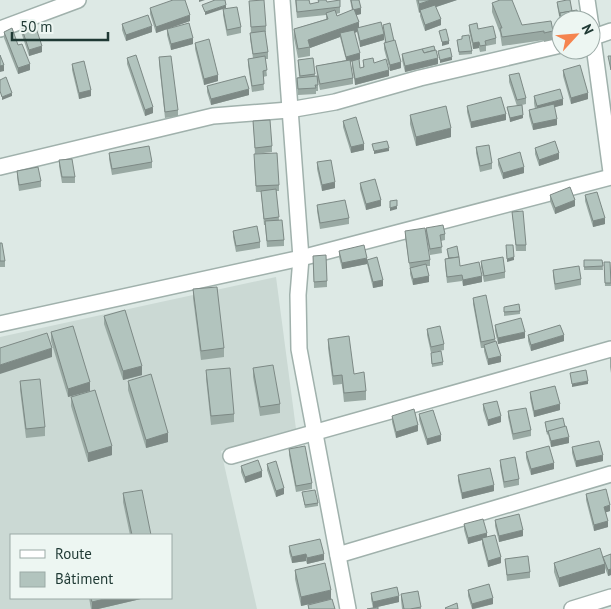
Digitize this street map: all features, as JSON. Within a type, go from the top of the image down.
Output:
[{"type":"street","points":[[0,29],[78,0]]},
{"type":"street","points":[[282,0],[301,258],[297,320],[299,349],[348,609]]},
{"type":"street","points":[[0,167],[213,116],[289,110],[335,102],[420,78],[551,47]]},
{"type":"street","points":[[596,60],[611,172]]},
{"type":"street","points":[[0,324],[301,258],[611,177]]},
{"type":"street","points":[[232,456],[611,349]]},
{"type":"street","points":[[338,555],[611,474]]},
{"type":"street","points":[[572,609],[611,597]]},
{"type":"shaded area","points":[[276,277],[296,429],[221,451],[257,609],[0,609],[0,337]]},
{"type":"building","points":[[173,0],[185,0],[190,15],[156,27],[150,8]]},
{"type":"building","points":[[215,0],[225,0],[226,5],[205,12],[202,5]]},
{"type":"building","points":[[264,0],[266,26],[251,27],[249,1]]},
{"type":"building","points":[[296,0],[309,0],[310,4],[319,2],[318,0],[326,0],[327,2],[340,0],[340,7],[297,12]]},
{"type":"building","points":[[351,0],[359,0],[361,8],[353,10]]},
{"type":"building","points":[[418,0],[431,0],[419,4]]},
{"type":"building","points":[[500,0],[512,0],[522,25],[551,21],[551,31],[502,37],[500,28],[502,28],[492,3]]},
{"type":"building","points":[[570,0],[572,10],[559,10],[557,2]]},
{"type":"building","points":[[435,5],[441,19],[425,25],[420,10]]},
{"type":"building","points":[[237,7],[241,27],[227,30],[223,9]]},
{"type":"building","points":[[354,9],[359,22],[308,40],[310,47],[298,49],[294,29],[328,19],[326,13],[335,10],[337,16]]},
{"type":"building","points":[[148,15],[152,26],[126,35],[122,24]]},
{"type":"building","points":[[34,22],[42,46],[29,50],[21,26]]},
{"type":"building","points":[[381,22],[384,34],[360,41],[357,28]]},
{"type":"building","points":[[189,23],[193,38],[171,44],[167,29]]},
{"type":"building","points":[[390,23],[394,41],[386,43],[383,25]]},
{"type":"building","points":[[477,23],[478,29],[493,26],[496,38],[485,41],[486,45],[480,46],[479,42],[473,43],[469,25]]},
{"type":"building","points":[[12,28],[18,45],[22,44],[30,64],[18,68],[4,32]]},
{"type":"building","points":[[446,29],[449,41],[442,42],[439,31]]},
{"type":"building","points":[[354,30],[360,53],[346,57],[340,33]]},
{"type":"building","points":[[265,31],[268,52],[253,54],[250,33]]},
{"type":"building","points":[[469,35],[472,51],[459,52],[457,40],[462,39],[462,36]]},
{"type":"building","points":[[209,39],[218,75],[204,79],[195,43]]},
{"type":"building","points":[[395,40],[401,62],[390,65],[384,43]]},
{"type":"building","points":[[434,46],[435,50],[424,53],[422,49]]},
{"type":"building","points":[[450,48],[452,57],[440,60],[438,51]]},
{"type":"building","points":[[422,49],[424,53],[436,50],[438,58],[405,66],[402,54]]},
{"type":"building","points":[[0,55],[4,65],[0,66]]},
{"type":"building","points":[[136,55],[153,107],[145,110],[127,58]]},
{"type":"building","points":[[171,56],[178,110],[165,112],[159,57]]},
{"type":"building","points":[[265,56],[267,70],[263,71],[264,84],[252,86],[248,59]]},
{"type":"building","points":[[608,56],[611,56],[611,70]]},
{"type":"building","points":[[313,58],[315,74],[300,76],[298,60]]},
{"type":"building","points":[[373,58],[374,63],[386,59],[389,70],[355,79],[352,61],[359,59],[360,68],[364,67],[363,60]]},
{"type":"building","points":[[350,60],[353,78],[320,84],[316,66]]},
{"type":"building","points":[[84,61],[91,90],[79,93],[72,64]]},
{"type":"building","points":[[580,65],[588,93],[571,98],[563,70]]},
{"type":"building","points":[[519,73],[526,98],[517,100],[509,75]]},
{"type":"building","points":[[245,76],[249,89],[211,99],[207,86]]},
{"type":"building","points":[[317,76],[318,85],[315,85],[316,88],[298,89],[297,78]]},
{"type":"building","points":[[6,77],[12,93],[2,97],[0,80]]},
{"type":"building","points":[[560,89],[563,99],[537,106],[534,96]]},
{"type":"building","points":[[501,97],[506,114],[471,122],[467,106]]},
{"type":"building","points":[[554,104],[557,119],[533,124],[529,110]]},
{"type":"building","points":[[522,105],[523,115],[510,118],[507,107]]},
{"type":"building","points":[[446,106],[451,128],[416,137],[410,115]]},
{"type":"building","points":[[356,117],[364,144],[351,147],[343,121]]},
{"type":"building","points":[[270,120],[272,146],[255,148],[253,121]]},
{"type":"building","points":[[387,141],[389,148],[374,151],[372,144]]},
{"type":"building","points":[[555,141],[559,153],[539,160],[535,148]]},
{"type":"building","points":[[489,145],[492,163],[480,166],[476,147]]},
{"type":"building","points":[[149,146],[152,162],[112,169],[109,153]]},
{"type":"building","points":[[520,152],[524,167],[503,173],[498,159]]},
{"type":"building","points":[[277,153],[279,185],[256,186],[254,154]]},
{"type":"building","points":[[72,159],[75,177],[62,177],[59,160]]},
{"type":"building","points":[[331,160],[335,182],[322,185],[317,162]]},
{"type":"building","points":[[38,167],[41,181],[19,185],[17,171]]},
{"type":"building","points":[[375,179],[381,200],[366,204],[360,183]]},
{"type":"building","points":[[570,187],[575,200],[555,208],[550,195]]},
{"type":"building","points":[[276,189],[279,217],[264,219],[261,191]]},
{"type":"building","points":[[597,192],[605,218],[593,221],[585,195]]},
{"type":"building","points":[[345,200],[349,218],[320,223],[317,205]]},
{"type":"building","points":[[397,200],[397,206],[390,208],[390,201]]},
{"type":"building","points":[[523,211],[526,245],[516,245],[512,212]]},
{"type":"building","points":[[282,220],[284,240],[267,241],[265,221]]},
{"type":"building","points":[[443,225],[445,234],[440,235],[442,247],[430,249],[426,228]]},
{"type":"building","points":[[257,226],[260,242],[236,246],[233,231]]},
{"type":"building","points":[[425,228],[430,260],[409,263],[405,231]]},
{"type":"building","points":[[0,243],[2,243],[5,261],[0,261]]},
{"type":"building","points":[[364,245],[367,258],[342,263],[339,251]]},
{"type":"building","points":[[506,245],[513,245],[514,257],[507,259]]},
{"type":"building","points":[[457,246],[459,257],[449,258],[447,249]]},
{"type":"building","points":[[326,255],[327,281],[314,282],[313,256]]},
{"type":"building","points":[[377,257],[383,280],[373,282],[367,260]]},
{"type":"building","points":[[459,257],[460,266],[479,262],[482,276],[463,280],[462,275],[447,277],[445,259]]},
{"type":"building","points":[[503,257],[505,272],[484,276],[481,261]]},
{"type":"building","points":[[584,260],[602,260],[603,266],[584,267]]},
{"type":"building","points":[[604,262],[610,262],[611,283],[605,283]]},
{"type":"building","points":[[426,264],[429,276],[413,279],[410,268]]},
{"type":"building","points":[[579,266],[581,279],[555,284],[553,270]]},
{"type":"building","points":[[217,287],[224,348],[201,351],[193,289]]},
{"type":"building","points":[[486,295],[495,339],[481,342],[473,298]]},
{"type":"building","points":[[519,304],[520,311],[504,312],[504,307]]},
{"type":"building","points":[[125,310],[142,366],[123,371],[104,316]]},
{"type":"building","points":[[521,318],[525,332],[498,338],[495,325]]},
{"type":"building","points":[[560,325],[564,335],[531,345],[528,335]]},
{"type":"building","points":[[73,326],[90,382],[68,389],[51,332]]},
{"type":"building","points":[[440,326],[444,344],[431,347],[427,329]]},
{"type":"building","points":[[47,333],[52,348],[0,365],[0,348]]},
{"type":"building","points":[[349,336],[354,374],[364,372],[366,391],[344,393],[342,375],[333,376],[328,339]]},
{"type":"building","points":[[496,341],[501,356],[488,359],[484,345]]},
{"type":"building","points":[[441,351],[443,362],[432,364],[431,353]]},
{"type":"building","points":[[273,365],[280,404],[260,407],[253,368]]},
{"type":"building","points":[[230,368],[234,414],[211,416],[206,370]]},
{"type":"building","points":[[586,370],[588,381],[572,384],[570,373]]},
{"type":"building","points":[[151,374],[168,433],[146,440],[128,381]]},
{"type":"building","points":[[40,379],[45,427],[26,429],[20,381]]},
{"type":"building","points":[[555,386],[560,404],[534,411],[530,392]]},
{"type":"building","points":[[95,390],[112,446],[88,453],[71,397]]},
{"type":"building","points":[[497,401],[501,416],[488,420],[483,404]]},
{"type":"building","points":[[526,408],[531,430],[513,434],[508,411]]},
{"type":"building","points":[[414,409],[418,425],[396,432],[392,416]]},
{"type":"building","points":[[433,410],[441,435],[427,439],[419,414]]},
{"type":"building","points":[[563,418],[565,427],[547,432],[545,422]]},
{"type":"building","points":[[566,426],[569,437],[551,441],[548,431]]},
{"type":"building","points":[[599,441],[603,455],[576,461],[572,447]]},
{"type":"building","points":[[305,446],[312,483],[296,486],[289,449]]},
{"type":"building","points":[[549,446],[554,463],[531,469],[526,452]]},
{"type":"building","points":[[515,457],[519,479],[504,482],[500,460]]},
{"type":"building","points":[[258,460],[262,471],[245,477],[241,466]]},
{"type":"building","points":[[276,461],[284,488],[276,491],[267,464]]},
{"type":"building","points":[[490,468],[494,485],[462,493],[458,475]]},
{"type":"building","points":[[606,489],[610,505],[604,507],[608,521],[594,525],[586,494]]},
{"type":"building","points":[[142,490],[151,534],[132,534],[123,493]]},
{"type":"building","points":[[315,490],[318,503],[305,505],[302,492]]},
{"type":"building","points":[[519,514],[523,530],[499,536],[495,520]]},
{"type":"building","points":[[483,519],[487,533],[468,538],[464,524]]},
{"type":"building","points":[[495,535],[501,557],[488,561],[482,538]]},
{"type":"building","points":[[320,539],[324,554],[307,558],[306,554],[292,557],[289,546]]},
{"type":"building","points":[[600,548],[605,564],[559,578],[554,563]]},
{"type":"building","points":[[611,554],[611,569],[608,570],[603,557]]},
{"type":"building","points":[[528,556],[530,572],[507,575],[505,559]]},
{"type":"building","points":[[325,563],[331,590],[301,597],[295,570]]},
{"type":"building","points":[[489,584],[493,598],[472,604],[468,590]]},
{"type":"building","points":[[397,587],[399,596],[373,602],[371,593]]},
{"type":"building","points":[[418,591],[421,607],[404,609],[401,594]]},
{"type":"building","points":[[91,599],[104,599],[92,602]]},
{"type":"building","points":[[332,599],[335,609],[309,609],[308,605]]},
{"type":"building","points":[[457,603],[458,609],[445,608]]}]
